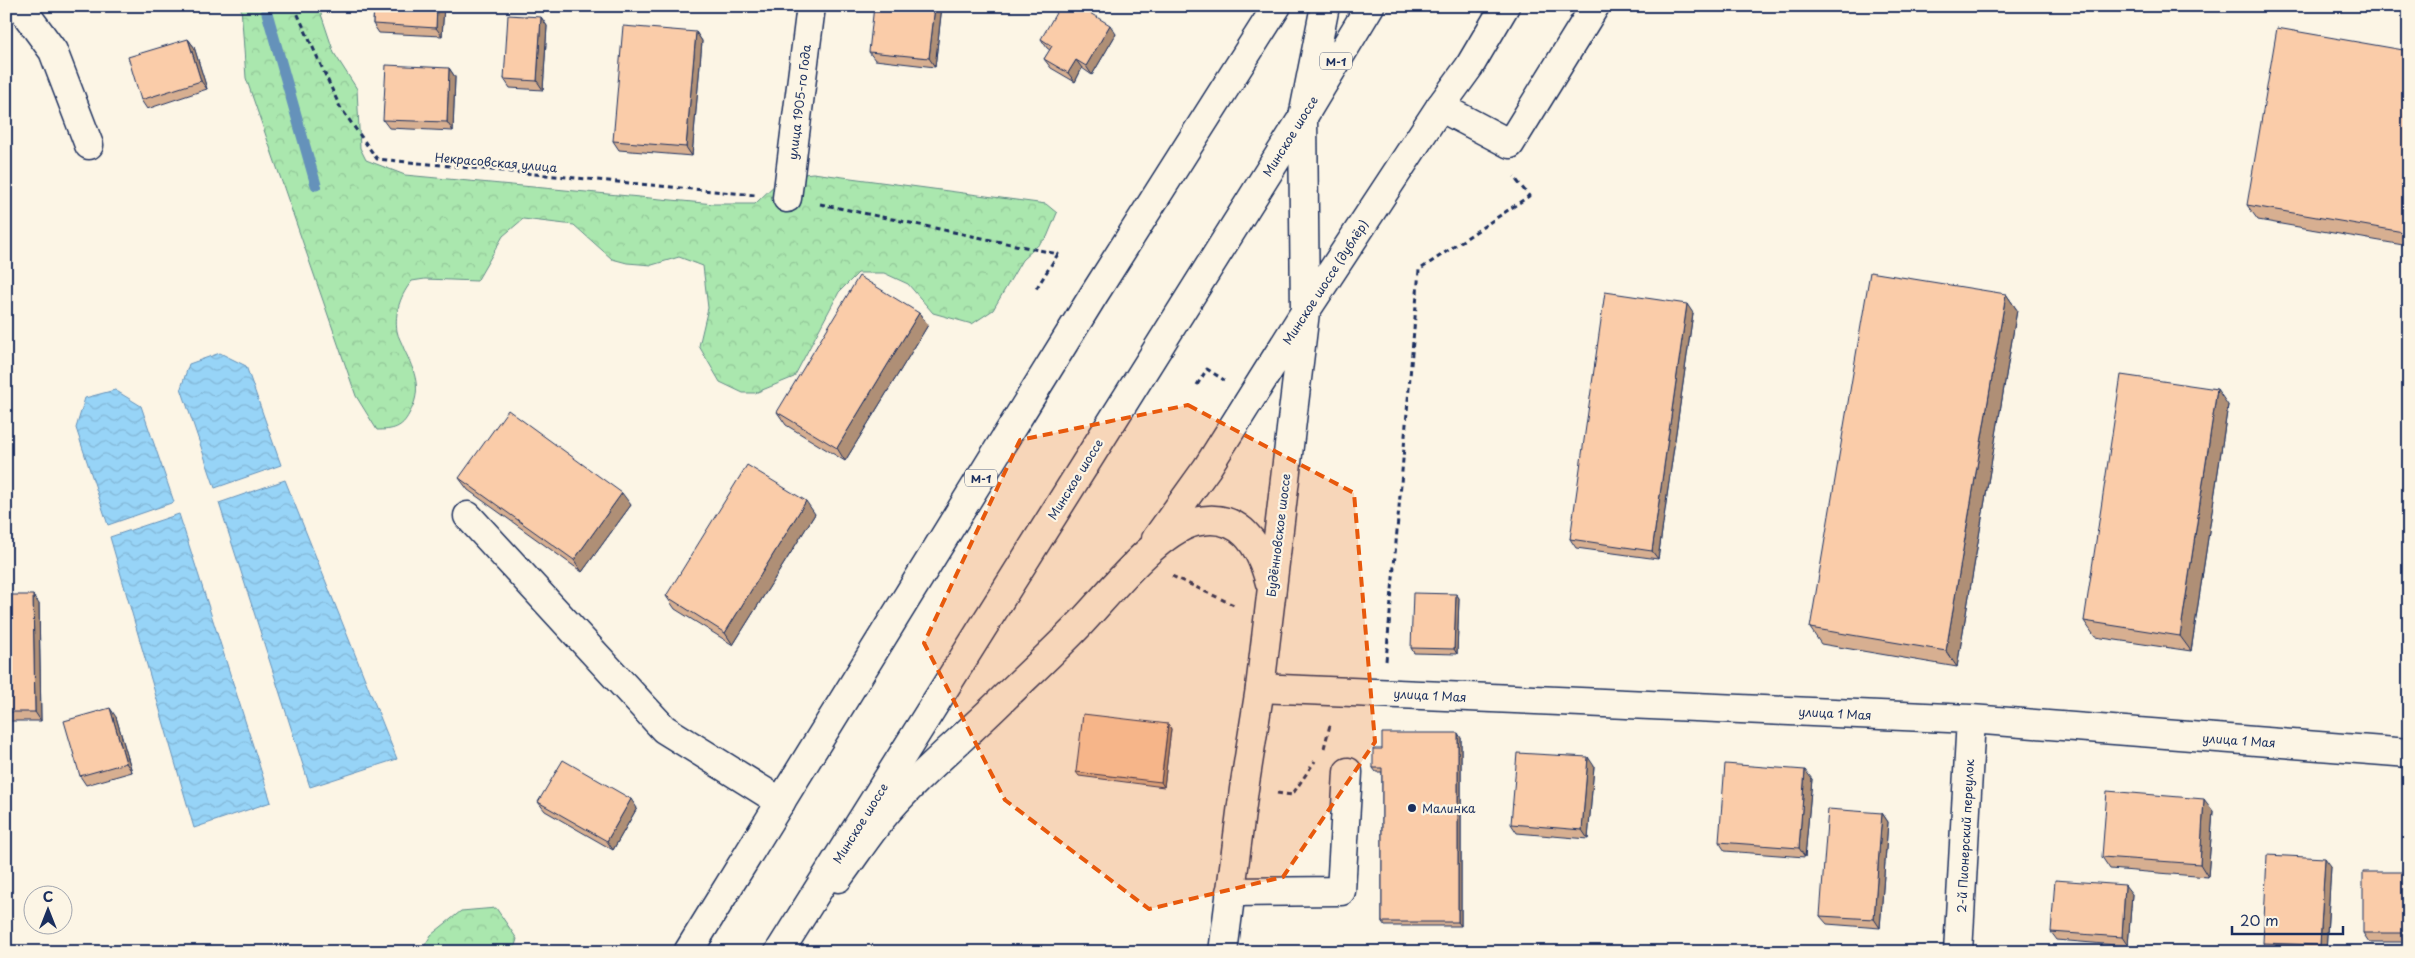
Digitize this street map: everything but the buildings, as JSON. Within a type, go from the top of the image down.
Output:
[{"type":"main road","points":[[20,6],[53,50],[89,145]]},
{"type":"main road","name":"улица 1905-го Года","points":[[787,198],[811,6]]},
{"type":"main road","name":"М-1","points":[[688,952],[1093,296],[1277,6]]},
{"type":"main road","points":[[1303,117],[1325,6]]},
{"type":"main road","name":"Минское шоссе","points":[[778,952],[1303,117],[1370,6]]},
{"type":"main road","name":"Минское шоссе (дублёр)","points":[[1143,556],[1206,468],[1305,312],[1440,107],[1469,67],[1505,6]]},
{"type":"main road","points":[[1440,107],[1510,144],[1594,6]]},
{"type":"main road","name":"Будённовское шоссе","points":[[1223,952],[1260,688],[1305,312],[1303,117]]},
{"type":"main road","points":[[468,516],[664,729],[780,802]]},
{"type":"main road","points":[[783,952],[892,806],[1078,626],[1143,556],[1174,532],[1194,522],[1214,520],[1233,525],[1248,536],[1260,551],[1272,592]]},
{"type":"main road","name":"улица 1 Мая","points":[[1260,688],[1971,719],[2409,753]]},
{"type":"main road","name":"2-й Пионерский переулок","points":[[1958,952],[1971,719]]},
{"type":"main road","points":[[1230,892],[1341,891],[1348,772]]},
{"type":"path","name":"Некрасовская улица","points":[[294,6],[340,107],[378,159],[787,198],[1058,254],[1036,289]]},
{"type":"path","points":[[1386,670],[1419,270],[1529,196],[1511,172]]},
{"type":"path","points":[[1166,573],[1242,609]]},
{"type":"path","points":[[1324,749],[1330,724]]},
{"type":"path","points":[[1269,792],[1292,795],[1318,757]]},
{"type":"highlighted area","points":[[1188,405],[1354,493],[1375,742],[1283,877],[1149,909],[1005,800],[924,643],[1020,440]]},
{"type":"green space","points":[[241,6],[322,6],[321,14],[334,53],[357,89],[360,148],[366,160],[405,175],[714,204],[755,204],[784,176],[813,173],[1046,204],[1057,213],[1047,237],[1022,260],[993,310],[972,324],[933,313],[908,284],[884,273],[858,273],[839,292],[794,377],[755,393],[743,393],[720,382],[699,346],[708,308],[703,266],[679,257],[652,265],[627,263],[612,259],[574,225],[523,219],[503,236],[477,281],[425,279],[412,281],[408,286],[399,304],[396,324],[398,336],[414,373],[416,397],[409,414],[400,425],[392,429],[377,430],[356,396],[246,78]]},
{"type":"green space","points":[[496,908],[517,939],[513,952],[421,952],[431,935],[461,911]]},
{"type":"water","points":[[220,353],[246,366],[281,465],[215,488],[181,388],[189,364]]},
{"type":"water","points":[[115,390],[141,406],[174,502],[108,525],[76,428],[85,398]]},
{"type":"water","points":[[285,480],[397,759],[310,787],[219,503]]},
{"type":"water","points":[[179,514],[271,802],[194,828],[110,537]]},
{"type":"waterway","points":[[265,6],[316,185]]},
{"type":"place","name":"Малинка","points":[[1412,808]]}]
